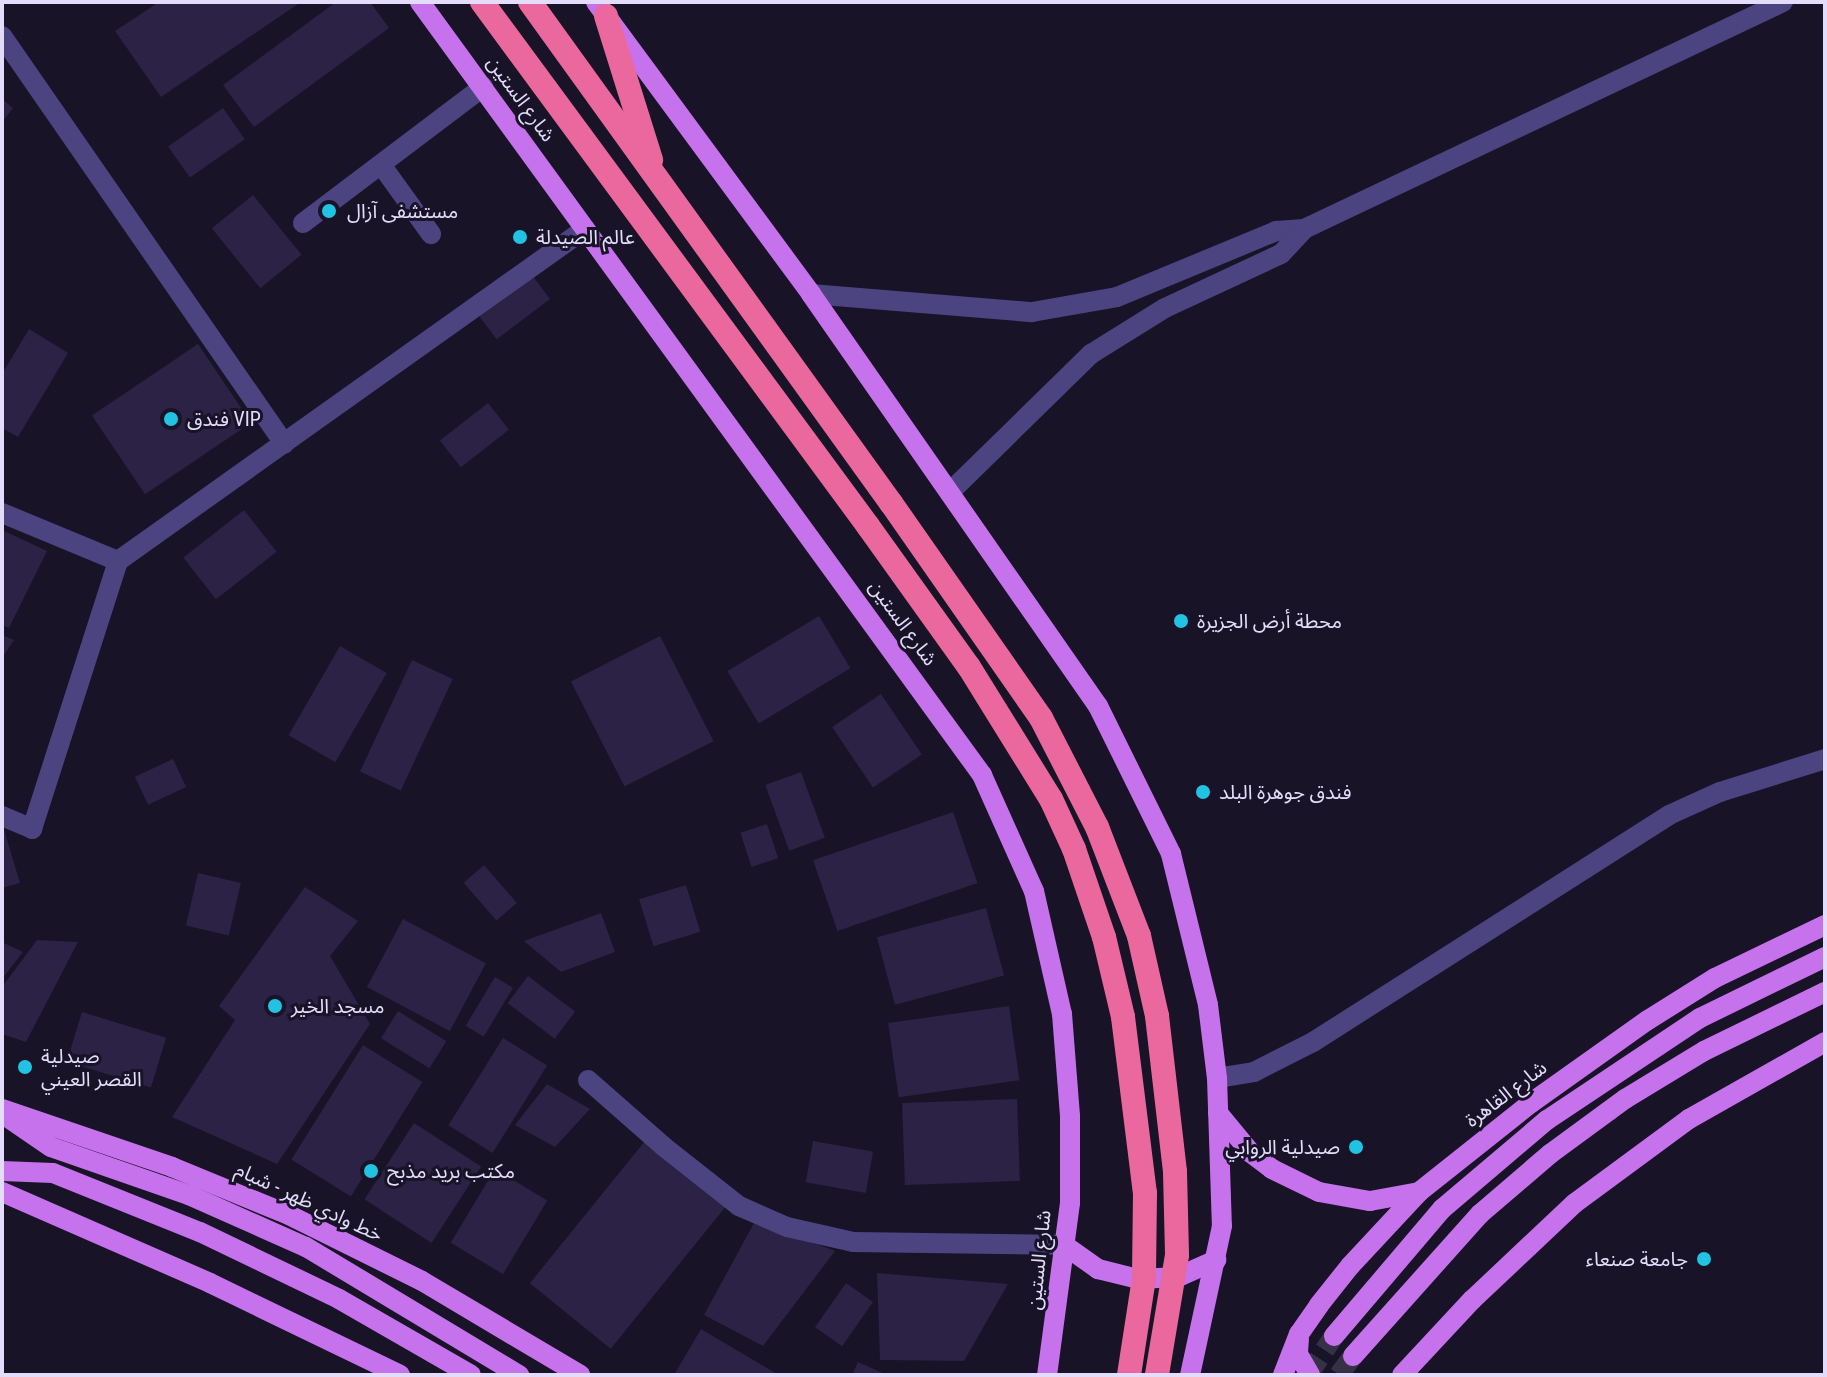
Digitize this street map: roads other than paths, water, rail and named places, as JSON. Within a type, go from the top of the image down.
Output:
[{"type":"highway","name":"شارع الستين","points":[[482,2],[868,526],[977,679],[1051,799],[1074,849],[1104,937],[1123,1017],[1145,1193],[1144,1278],[1129,1375]]},
{"type":"highway","points":[[530,2],[891,503],[1041,718],[1097,827],[1139,936],[1157,1016],[1175,1172],[1177,1255],[1157,1375]]},
{"type":"highway","points":[[601,9],[658,181]]},
{"type":"main road","name":"شارع الستين","points":[[420,2],[982,775],[1034,891],[1062,1014],[1070,1116],[1070,1203],[1047,1375]]},
{"type":"main road","points":[[601,9],[811,294],[1098,706],[1171,854],[1208,1005],[1217,1078],[1222,1226],[1190,1375]]},
{"type":"main road","name":"شارع القاهرة","points":[[1283,1375],[1299,1334],[1350,1266],[1419,1192],[1531,1103],[1648,1020],[1715,978],[1825,925]]},
{"type":"main road","points":[[1334,1336],[1442,1209],[1547,1120],[1609,1075],[1700,1018],[1825,957]]},
{"type":"main road","points":[[1353,1356],[1480,1214],[1550,1154],[1625,1099],[1704,1051],[1825,992]]},
{"type":"main road","points":[[1402,1375],[1502,1270],[1575,1203],[1689,1119],[1825,1042]]},
{"type":"main road","points":[[2,1110],[16,1125],[51,1147],[189,1195],[306,1247],[519,1375]]},
{"type":"main road","name":"خط وادي ظهر - شبام","points":[[2,1110],[172,1167],[289,1215],[422,1281],[580,1375]]},
{"type":"main road","points":[[1218,1113],[1251,1153],[1272,1169],[1307,1187],[1344,1198],[1370,1201],[1419,1192]]},
{"type":"main road","points":[[2,1171],[53,1173],[200,1232],[339,1299],[471,1375]]},
{"type":"main road","points":[[2,1192],[210,1283],[400,1375]]},
{"type":"main road","points":[[1064,1245],[1098,1269],[1138,1279],[1178,1277],[1216,1260]]},
{"type":"main road","points":[[1299,1334],[1298,1354],[1310,1375]]},
{"type":"street","points":[[811,294],[1032,312],[1089,305],[1276,231],[1304,229],[1783,2]]},
{"type":"street","points":[[2,36],[284,444]]},
{"type":"street","points":[[303,223],[483,87]]},
{"type":"street","points":[[382,166],[431,234]]},
{"type":"street","points":[[2,816],[32,829],[118,561],[585,229]]},
{"type":"street","points":[[951,491],[1063,378],[1126,329],[1281,254],[1304,229]]},
{"type":"street","points":[[1152,282],[1165,308]]},
{"type":"street","points":[[2,513],[118,561]]},
{"type":"street","points":[[1217,1078],[1254,1072],[1303,1047],[1669,815],[1720,792],[1825,759]]},
{"type":"street","points":[[588,1080],[663,1146],[739,1206],[787,1227],[853,1242],[1064,1245]]},
{"type":"tunnel","points":[[1308,1375],[1334,1336]]},
{"type":"tunnel","points":[[1339,1375],[1353,1356]]},
{"type":"place","name":"مستشفى آزال","points":[[329,211]]},
{"type":"place","name":"عالم الصيدلة","points":[[520,237]]},
{"type":"place","name":"فندق VIP","points":[[171,419]]},
{"type":"place","name":"محطة أرض الجزيرة","points":[[1181,621]]},
{"type":"place","name":"فندق جوهرة البلد","points":[[1203,792]]},
{"type":"place","name":"مسجد الخير","points":[[275,1006]]},
{"type":"place","name":"صيدلية القصر العيني","points":[[25,1067]]},
{"type":"place","name":"صيدلية الروابي","points":[[1356,1147]]},
{"type":"place","name":"مكتب بريد مذبح","points":[[371,1171]]},
{"type":"place","name":"جامعة صنعاء","points":[[1704,1259]]}]
